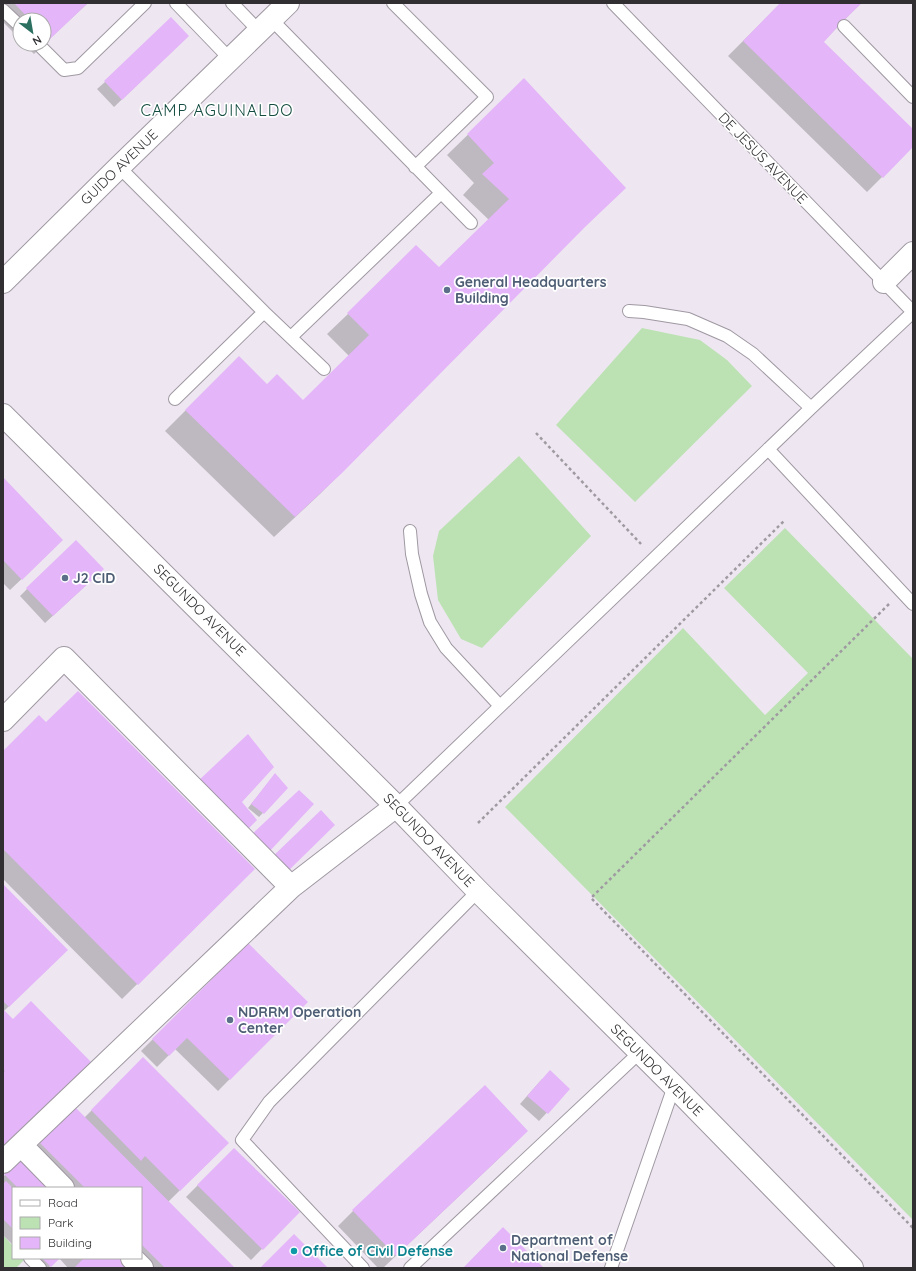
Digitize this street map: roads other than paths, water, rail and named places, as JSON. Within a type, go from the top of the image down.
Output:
[{"type":"street","name":"GUIDO AVENUE","points":[[3,282],[288,3]]},
{"type":"street","points":[[884,282],[913,253]]},
{"type":"street","name":"SEGUNDO AVENUE","points":[[3,415],[396,806],[478,891],[639,1053],[674,1086],[852,1268]]},
{"type":"street","points":[[3,720],[64,658],[291,888]]},
{"type":"street","points":[[3,1162],[291,888],[396,806]]},
{"type":"street","points":[[21,1145],[62,1187]]},
{"type":"street","points":[[133,1259],[142,1268]]},
{"type":"lane","points":[[46,52],[64,70],[78,68],[145,3]]},
{"type":"lane","points":[[176,3],[230,59]]},
{"type":"lane","points":[[232,3],[265,25],[415,167],[471,223]]},
{"type":"lane","points":[[393,3],[487,97],[415,167]]},
{"type":"lane","name":"DE JESUS AVENUE","points":[[613,3],[913,312]]},
{"type":"lane","points":[[3,10],[12,18]]},
{"type":"lane","points":[[844,26],[913,97]]},
{"type":"lane","points":[[119,167],[264,312],[324,369]]},
{"type":"lane","points":[[291,338],[441,193]]},
{"type":"lane","points":[[629,311],[688,319],[727,336],[753,354],[811,408]]},
{"type":"lane","points":[[175,399],[264,312]]},
{"type":"lane","points":[[396,806],[913,312]]},
{"type":"lane","points":[[768,449],[913,604]]},
{"type":"lane","points":[[410,531],[416,574],[430,622],[446,648],[500,706]]},
{"type":"lane","points":[[362,1268],[242,1140],[269,1102],[478,891]]},
{"type":"lane","points":[[410,1268],[639,1053]]},
{"type":"lane","points":[[611,1268],[674,1086]]},
{"type":"lane","points":[[31,1259],[40,1268]]},
{"type":"place","name":"General Headquarters Building","points":[[447,290]]},
{"type":"place","name":"J2 CID","points":[[65,578]]},
{"type":"place","name":"NDRRM Operation Center","points":[[230,1020]]},
{"type":"place","name":"Department of National Defense","points":[[503,1248]]},
{"type":"place","name":"Office of Civil Defense","points":[[294,1251]]},
{"type":"district","name":"CAMP AGUINALDO","points":[[217,110]]}]
